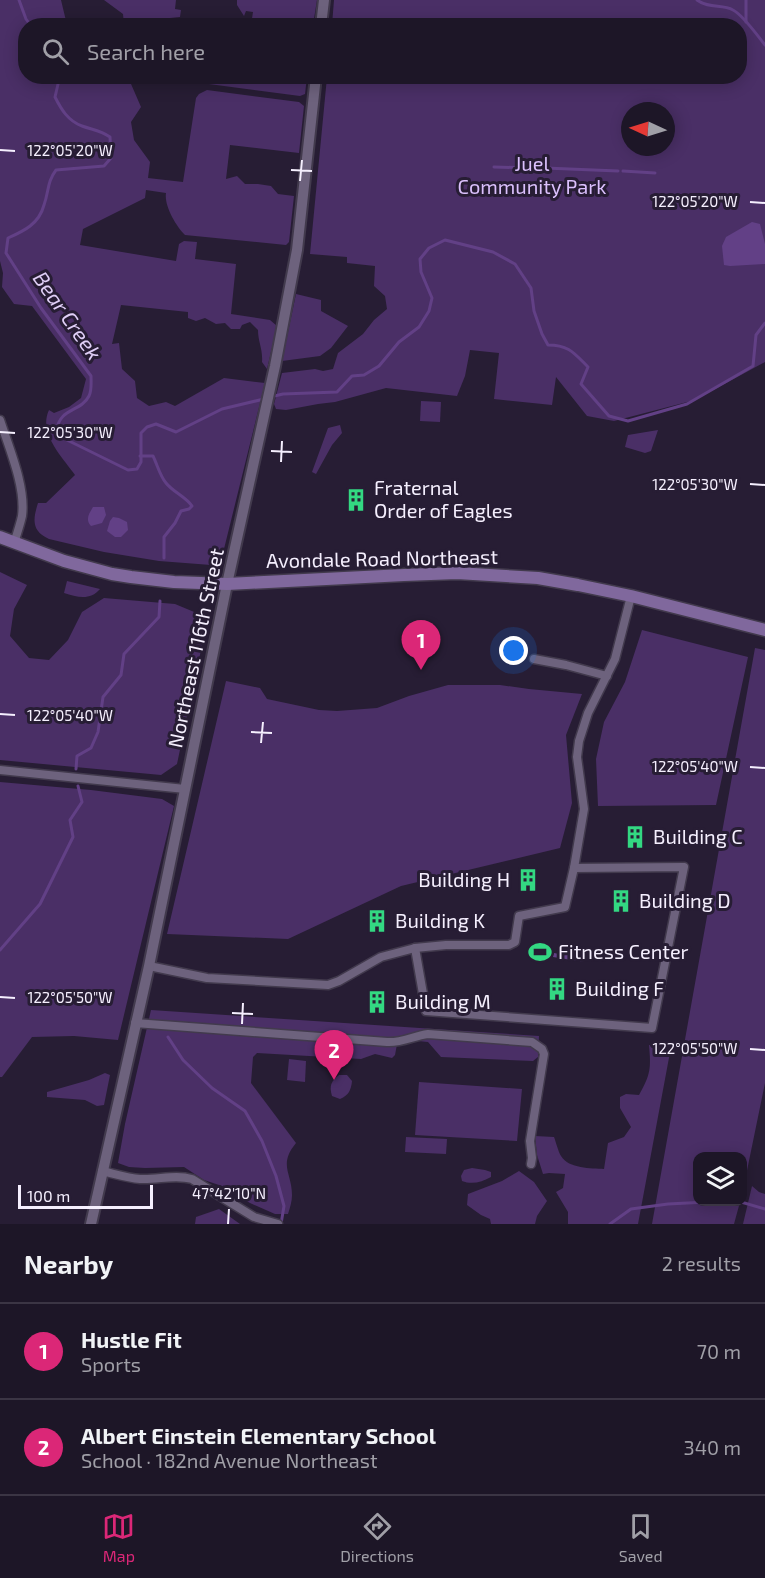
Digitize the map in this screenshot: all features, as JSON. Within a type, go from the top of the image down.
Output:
[{"type":"main road","name":"Avondale Road Northeast","points":[[0,537],[64,561],[112,574],[174,582],[227,584],[457,573],[538,578],[631,596],[765,630]]},
{"type":"street","points":[[322,18],[324,0]]},
{"type":"street","name":"Northeast 116th Street","points":[[91,1224],[149,966],[227,584],[275,366],[297,250],[315,84]]},
{"type":"street","points":[[0,420],[21,493],[22,515],[14,543]]},
{"type":"street","points":[[149,966],[207,978],[328,985],[381,957],[416,948],[446,945],[509,945],[515,942],[519,916],[566,907],[584,809],[578,757],[579,741],[588,713],[617,652],[631,596]]},
{"type":"street","points":[[534,659],[607,676]]},
{"type":"street","points":[[0,770],[185,789]]},
{"type":"street","points":[[416,948],[426,1011],[652,1028],[684,867],[574,868]]},
{"type":"street","points":[[135,1023],[398,1043],[414,1036],[428,1034],[532,1042],[542,1049],[544,1054],[530,1141],[531,1164]]},
{"type":"street","points":[[102,1171],[139,1179],[180,1176],[192,1179],[254,1217],[278,1224]]},
{"type":"green space","points":[[0,0],[61,0],[65,18],[18,18],[18,84],[131,84],[141,107],[131,122],[134,140],[150,162],[148,178],[183,182],[196,98],[207,90],[299,102],[304,106],[299,153],[230,145],[226,179],[237,176],[245,184],[271,186],[278,194],[294,196],[289,242],[286,245],[185,235],[171,216],[166,193],[146,190],[145,198],[83,229],[80,245],[176,261],[179,244],[184,241],[197,242],[195,259],[236,264],[231,314],[270,320],[277,326],[267,369],[262,362],[258,330],[250,322],[242,325],[240,329],[231,329],[225,323],[216,324],[205,318],[196,321],[188,318],[188,312],[121,305],[112,344],[119,343],[122,369],[135,381],[137,398],[149,406],[166,402],[175,406],[224,378],[265,383],[223,553],[211,565],[159,561],[104,552],[49,539],[36,528],[35,514],[38,503],[46,503],[75,475],[58,453],[49,436],[46,419],[49,410],[54,413],[69,407],[81,398],[86,379],[32,306],[14,304],[2,287],[3,273],[0,261]]},
{"type":"green space","points":[[104,0],[176,0],[175,9],[181,10],[180,17],[170,18],[123,18],[123,14]]},
{"type":"green space","points":[[237,0],[317,0],[314,18],[252,18],[253,12],[246,11],[244,16],[237,5]]},
{"type":"green space","name":"Juel Community Park","points":[[334,0],[765,0],[765,362],[695,400],[614,421],[587,416],[556,377],[552,405],[494,399],[499,353],[470,350],[465,376],[457,396],[386,388],[335,402],[286,410],[276,409],[274,404],[282,373],[333,369],[338,353],[363,334],[387,309],[385,296],[374,286],[375,266],[347,263],[347,257],[310,254],[326,84],[747,84],[747,18],[333,18]]},
{"type":"green space","points":[[209,84],[306,84],[305,94],[300,96]]},
{"type":"green space","points":[[296,294],[321,300],[321,311],[348,326],[331,348],[320,356],[282,361]]},
{"type":"green space","points":[[421,401],[441,402],[440,422],[420,421]]},
{"type":"green space","points":[[340,425],[342,433],[332,445],[316,474],[312,472],[328,428]]},
{"type":"green space","points":[[658,430],[651,451],[645,453],[625,447],[628,435]]},
{"type":"green space","points":[[0,572],[27,585],[14,609],[10,636],[29,658],[49,660],[68,640],[82,612],[104,598],[175,604],[199,614],[205,631],[177,764],[161,775],[0,760]]},
{"type":"green space","points":[[67,581],[100,589],[88,597],[74,596],[64,593]]},
{"type":"green space","points":[[642,630],[748,657],[716,805],[598,806],[596,759],[604,722],[625,682]]},
{"type":"green space","points":[[755,648],[765,650],[765,1083],[747,1171],[747,1152],[693,1152],[693,1206],[739,1206],[734,1224],[652,1224]]},
{"type":"green space","points":[[226,681],[260,688],[267,699],[319,710],[337,711],[377,708],[448,685],[500,685],[582,694],[566,735],[572,803],[560,848],[401,886],[288,939],[167,934]]},
{"type":"green space","points":[[0,782],[162,799],[174,806],[118,1040],[74,1036],[32,1037],[2,1077],[0,1077]]},
{"type":"green space","points":[[151,1010],[539,1036],[538,1057],[533,1061],[441,1057],[428,1042],[398,1039],[395,1055],[392,1058],[375,1054],[361,1059],[257,1053],[253,1057],[251,1083],[296,1143],[287,1163],[292,1195],[288,1214],[275,1214],[250,1203],[222,1186],[204,1180],[184,1167],[145,1168],[129,1167],[118,1163]]},
{"type":"green space","points":[[649,1045],[671,1047],[638,1224],[568,1224],[568,1212],[556,1192],[563,1188],[565,1174],[543,1174],[537,1155],[535,1136],[554,1137],[561,1156],[569,1163],[581,1167],[604,1169],[608,1143],[624,1137],[631,1127],[620,1108],[620,1097],[626,1094],[639,1095],[649,1071]]},
{"type":"green space","points":[[289,1059],[306,1061],[305,1082],[287,1080]]},
{"type":"green space","points":[[105,1073],[110,1075],[104,1105],[97,1106],[85,1100],[47,1097],[47,1092]]},
{"type":"green space","points":[[339,1075],[347,1075],[352,1081],[349,1092],[340,1099],[332,1096],[331,1089],[332,1082]]},
{"type":"green space","points":[[419,1082],[522,1089],[517,1141],[415,1135]]},
{"type":"green space","points":[[406,1137],[447,1139],[446,1154],[405,1152]]},
{"type":"green space","points":[[472,1168],[491,1172],[491,1177],[477,1182],[462,1181],[461,1176],[464,1170]]},
{"type":"green space","points":[[519,1171],[534,1182],[547,1201],[537,1216],[535,1224],[491,1224],[490,1219],[467,1205],[468,1194],[502,1181]]},
{"type":"green space","points":[[752,1186],[765,1194],[765,1224],[743,1224]]},
{"type":"green space","points":[[219,1209],[240,1224],[195,1224],[196,1217]]},
{"type":"shaded area","points":[[752,222],[760,224],[765,244],[765,264],[724,265],[722,246],[726,237]]},
{"type":"shaded area","points":[[93,507],[104,507],[106,515],[102,523],[91,526],[88,519]]},
{"type":"shaded area","points":[[113,517],[127,522],[128,530],[121,537],[115,537],[107,531]]},
{"type":"shaded area","points":[[566,947],[586,950],[584,962],[553,957],[554,953],[565,955]]},
{"type":"waterway","name":"Bear Creek","points":[[19,0],[26,18]]},
{"type":"waterway","points":[[697,0],[706,5],[729,8],[742,18]]},
{"type":"waterway","points":[[746,0],[746,18]]},
{"type":"waterway","points":[[747,23],[765,45]]},
{"type":"waterway","name":"Bear Creek","points":[[58,84],[55,97],[69,118],[77,124],[100,131],[110,137],[111,158],[104,166],[56,170],[39,217],[25,229],[8,238],[6,253],[41,308],[91,376],[89,396],[81,405],[62,418],[57,430],[65,439],[128,470],[137,469],[141,462],[141,433],[147,427],[156,424],[176,432],[222,409],[264,399]]},
{"type":"waterway","points":[[494,167],[534,168]]},
{"type":"waterway","points":[[545,168],[618,171]]},
{"type":"waterway","points":[[623,171],[655,173]]},
{"type":"waterway","name":"Bear Creek","points":[[270,397],[283,394],[337,392],[352,376],[364,375],[379,366],[399,342],[419,327],[429,311],[432,298],[421,272],[420,259],[429,248],[445,240],[493,252],[515,264],[531,288],[534,311],[548,345],[566,348],[579,358],[588,367],[581,384],[609,416],[628,421],[687,404],[753,366],[756,335],[765,323]]},
{"type":"waterway","points":[[140,456],[153,456],[166,483],[192,506],[181,511],[164,537],[164,558]]},
{"type":"waterway","points":[[76,769],[77,756],[91,748],[98,732],[103,697],[121,675],[124,654],[159,617],[160,601]]},
{"type":"waterway","points":[[0,950],[40,904],[73,837],[70,820],[82,802],[78,786]]},
{"type":"waterway","points":[[168,1037],[183,1060],[212,1088],[245,1111],[262,1141],[276,1176],[284,1206],[281,1224]]},
{"type":"waterway","points":[[610,1224],[631,1209],[693,1203]]},
{"type":"waterway","points":[[747,1204],[765,1209]]},
{"type":"place","name":"Fraternal Order of Eagles","points":[[356,500]]},
{"type":"place","name":"Hustle Fit","points":[[421,670]]},
{"type":"place","name":"Building C","points":[[635,837]]},
{"type":"place","name":"Building H","points":[[528,880]]},
{"type":"place","name":"Building D","points":[[621,901]]},
{"type":"place","name":"Building K","points":[[377,921]]},
{"type":"place","name":"Fitness Center","points":[[540,952]]},
{"type":"place","name":"Building F","points":[[557,989]]},
{"type":"place","name":"Building M","points":[[377,1002]]},
{"type":"place","name":"Albert Einstein Elementary School","points":[[334,1080]]}]
